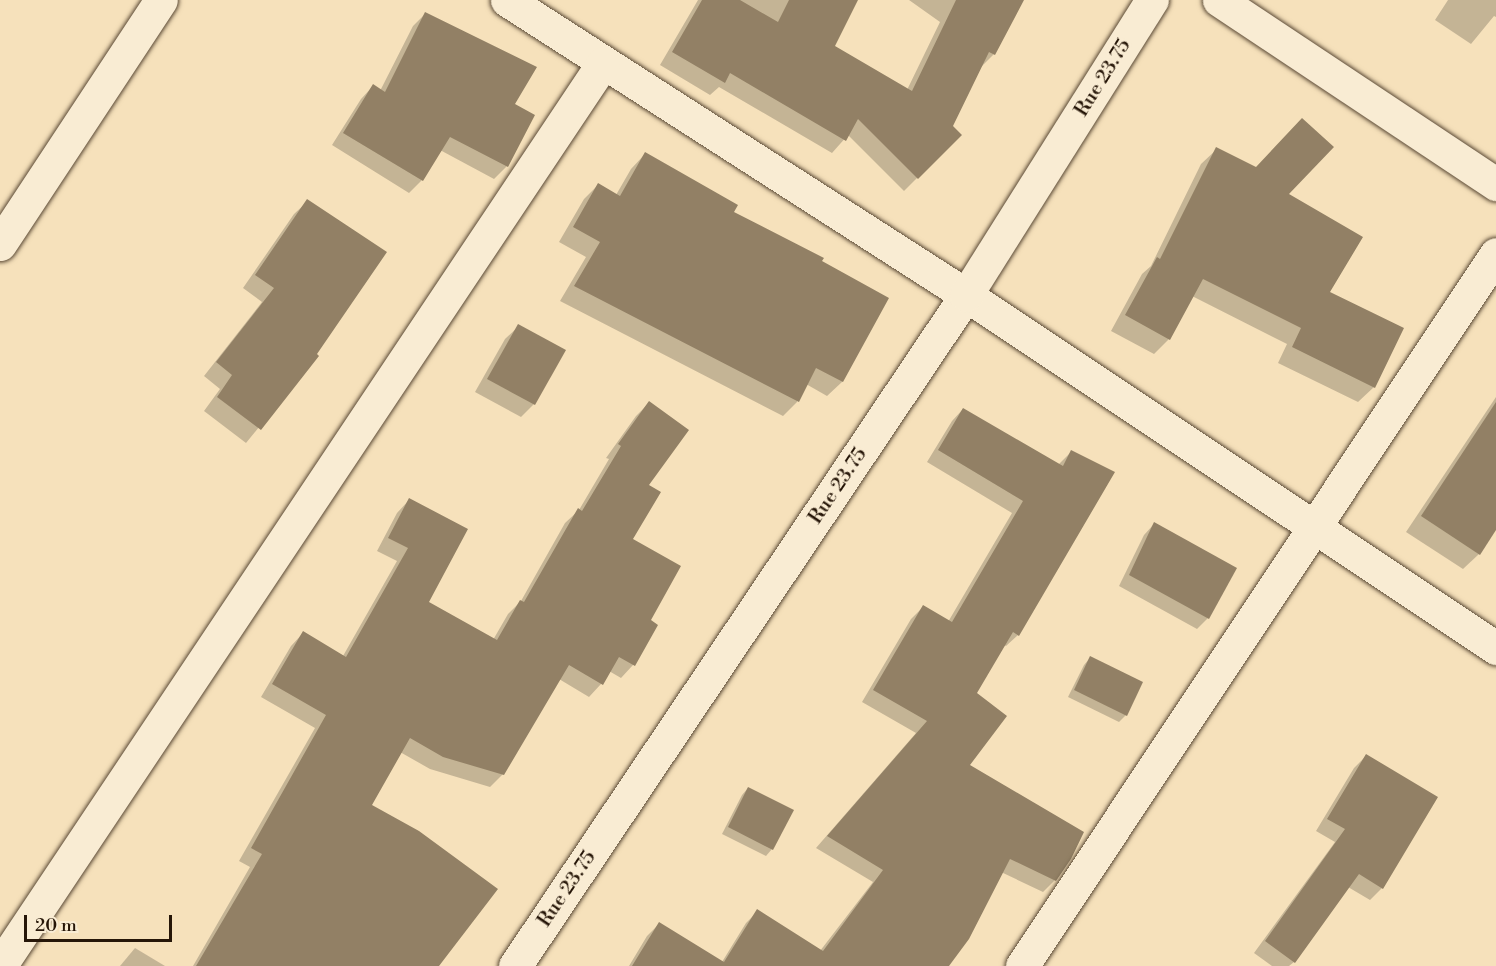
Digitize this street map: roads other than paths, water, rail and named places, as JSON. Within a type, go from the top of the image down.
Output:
[{"type":"street","points":[[0,244],[161,0]]},
{"type":"street","points":[[507,0],[966,296],[1496,648]]},
{"type":"street","name":"Rue 23.75","points":[[515,966],[966,296],[1152,0]]},
{"type":"street","points":[[1219,0],[1496,184]]},
{"type":"street","points":[[0,966],[603,63]]},
{"type":"street","points":[[1022,966],[1496,254]]}]
